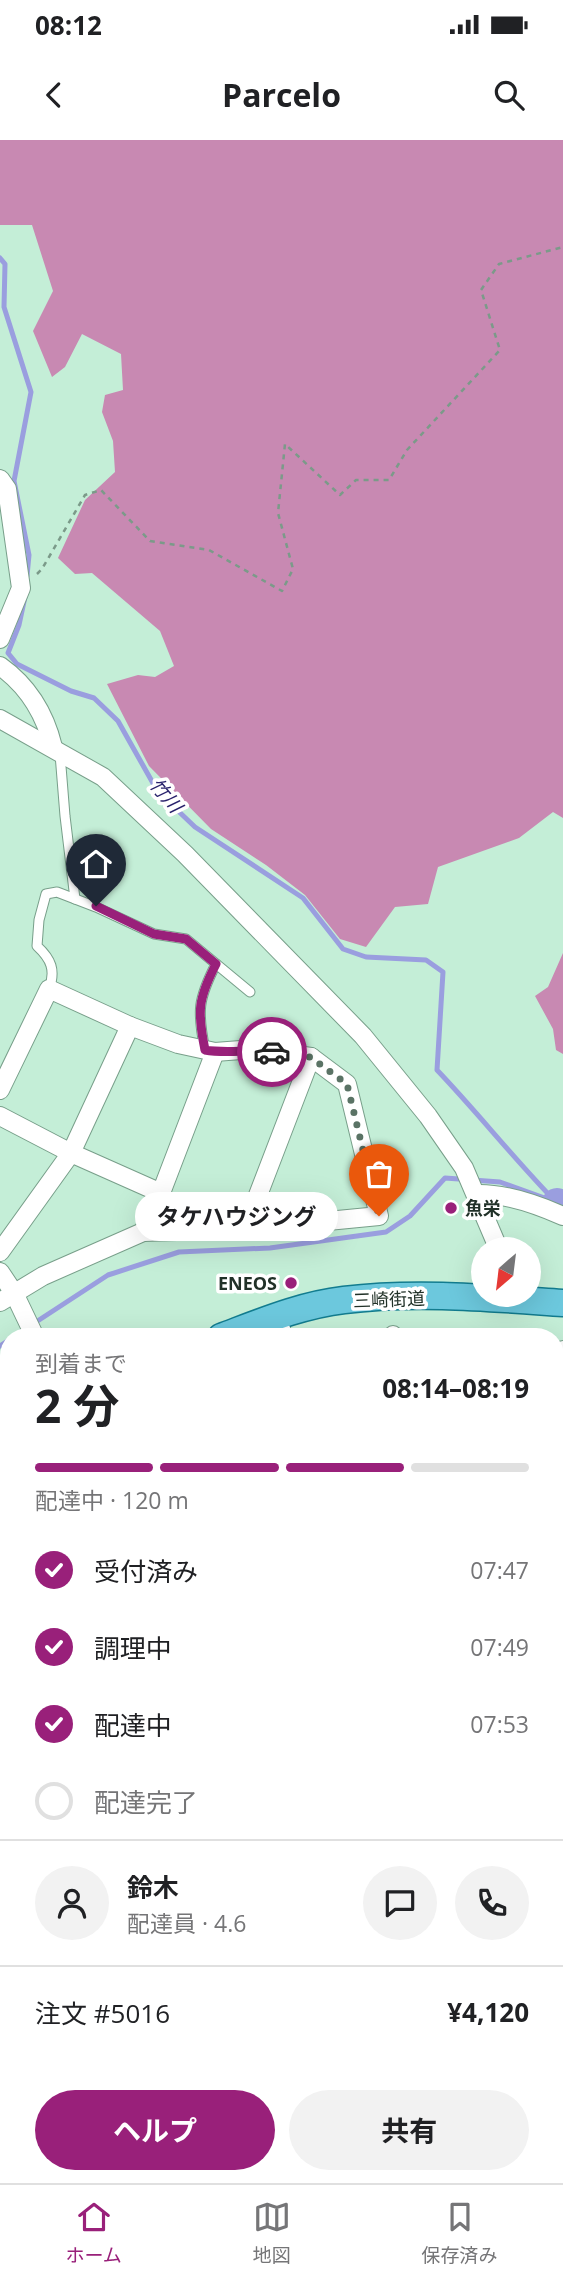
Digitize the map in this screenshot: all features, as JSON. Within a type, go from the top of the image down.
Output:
[{"type":"main road","name":"三崎街道","points":[[280,1326],[343,1300],[471,1297]]},
{"type":"main road","name":"三崎街道","points":[[541,1301],[563,1303]]},
{"type":"street","points":[[0,479],[7,489],[21,588],[0,639]]},
{"type":"street","points":[[0,666],[17,678],[28,692],[48,726],[57,751]]},
{"type":"street","points":[[0,719],[103,778],[185,855],[363,1036],[428,1116],[464,1168],[494,1237]]},
{"type":"street","points":[[0,1090],[49,989],[178,1044],[210,1051],[254,1049],[310,1057],[347,1084],[379,1216],[246,1229],[143,1232],[43,1276],[7,1298]]},
{"type":"street","points":[[0,1252],[71,1153],[131,1026]]},
{"type":"street","points":[[143,1232],[161,1193],[210,1051]]},
{"type":"street","points":[[246,1229],[310,1057]]},
{"type":"street","points":[[0,1116],[71,1153],[161,1193]]},
{"type":"street","points":[[476,1194],[493,1193],[563,1216]]},
{"type":"street","points":[[0,1272],[7,1298],[29,1328]]},
{"type":"lane","points":[[57,751],[75,899]]},
{"type":"lane","points":[[49,989],[54,976],[49,957],[37,946],[39,920],[46,894],[57,892],[154,934],[186,939],[250,992]]},
{"type":"lane","points":[[210,1051],[199,1018],[204,987],[216,964]]},
{"type":"path","points":[[21,588],[42,569],[85,495],[101,490],[150,541],[209,550],[282,591],[293,569],[278,513],[285,444],[340,495],[356,480],[389,480],[407,450],[500,350],[481,290],[499,264],[563,247]]},
{"type":"shaded area","points":[[0,140],[563,140],[563,818],[553,812],[519,838],[438,867],[428,904],[395,907],[366,947],[340,939],[305,895],[266,865],[211,829],[149,766],[107,684],[138,675],[155,677],[174,666],[160,631],[92,573],[75,574],[58,558],[85,500],[115,472],[113,441],[102,412],[105,395],[123,390],[121,354],[82,334],[65,367],[52,377],[33,331],[53,291],[32,225],[0,225]]},
{"type":"shaded area","points":[[563,953],[563,1054],[556,1050],[553,1029],[535,996],[548,987]]},
{"type":"waterway","name":"竹川","points":[[0,258],[5,264],[4,307],[31,392],[14,481],[29,555],[27,576]]},
{"type":"waterway","name":"竹川","points":[[25,597],[19,625],[8,653],[17,664],[71,691],[94,698],[118,721],[154,785],[195,827],[303,898],[343,949],[366,957],[426,960],[443,972],[437,1070],[557,1203]]},
{"type":"waterway","points":[[27,1328],[108,1275],[179,1252],[270,1248],[386,1232],[410,1216],[445,1178],[500,1182],[553,1201]]},
{"type":"waterway","name":"竹川","points":[[557,1203],[563,1205]]},
{"type":"way so far","points":[[272,1052],[310,1057],[347,1084],[379,1216]]},
{"type":"place","name":"魚栄","points":[[451,1208]]},
{"type":"place","name":"タケハウジング","points":[[379,1216]]},
{"type":"place","name":"ENEOS","points":[[291,1283]]},
{"type":"route","points":[[96,906],[154,934],[186,939],[216,964],[204,987],[200,1004],[199,1018],[205,1050],[215,1052],[254,1049],[272,1052]]}]
